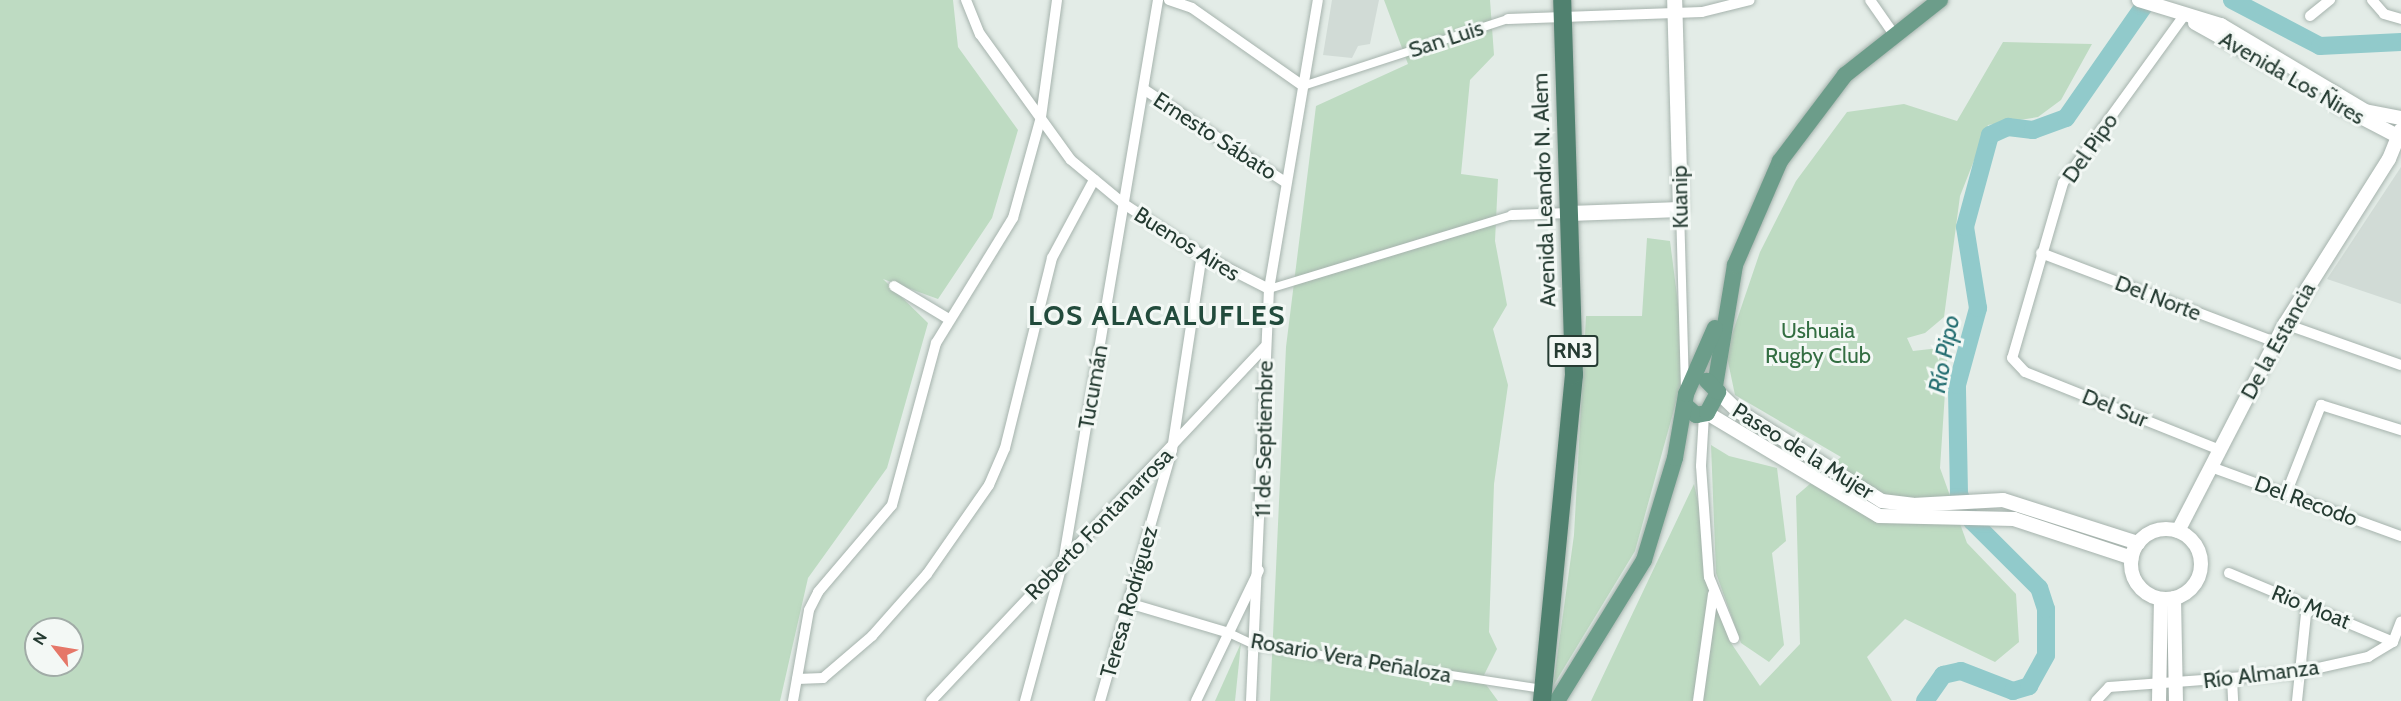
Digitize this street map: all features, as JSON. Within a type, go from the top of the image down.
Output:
[{"type":"highway","name":"Avenida Leandro N. Alem","points":[[1548,697],[1573,412],[1562,8]]},
{"type":"main road","points":[[1548,697],[1644,560],[1675,458],[1688,394],[1726,299],[1746,232],[1797,134],[1845,75],[1893,33],[1940,0]]},
{"type":"main road","name":"Kuanip","points":[[1675,7],[1680,208]]},
{"type":"main road","name":"Buenos Aires","points":[[1569,213],[1680,208]]},
{"type":"main road","points":[[1675,458],[1704,415],[1717,389],[1726,299]]},
{"type":"main road","points":[[1688,394],[1717,389]]},
{"type":"main road","points":[[1688,394],[1704,415]]},
{"type":"street","name":"Buenos Aires","points":[[966,0],[980,34],[1041,117],[1094,180],[1124,204],[1202,255],[1269,289],[1512,215],[1569,213]]},
{"type":"street","points":[[793,701],[809,609],[818,591],[881,520],[899,492],[946,318],[1013,218],[1041,117],[1057,0]]},
{"type":"street","name":"Tucumán","points":[[1025,701],[1064,557],[1145,90],[1158,0]]},
{"type":"street","name":"11 de Septiembre","points":[[1251,701],[1261,564],[1269,289],[1285,182],[1318,0]]},
{"type":"street","name":"San Luis","points":[[1303,86],[1508,19],[1562,8],[1725,9],[1750,0]]},
{"type":"street","points":[[1870,0],[1893,33]]},
{"type":"street","name":"Avenida Los Ñires","points":[[2139,0],[2166,12],[2221,25],[2398,143]]},
{"type":"street","points":[[2310,16],[2330,0]]},
{"type":"street","points":[[2372,0],[2384,14],[2401,19]]},
{"type":"street","points":[[1174,1],[1303,86]]},
{"type":"street","name":"Del Pipo","points":[[2014,363],[2012,350],[2069,171],[2183,17]]},
{"type":"street","name":"Ernesto Sábato","points":[[1145,90],[1285,182]]},
{"type":"street","name":"Avenida Los Ñires","points":[[2330,96],[2374,115],[2401,118]]},
{"type":"street","name":"De la Estancia","points":[[2178,531],[2284,324],[2398,143]]},
{"type":"street","points":[[797,679],[823,678],[872,636],[927,574],[989,485],[1005,447],[1052,258],[1094,180]]},
{"type":"street","name":"Kuanip","points":[[1680,208],[1688,394]]},
{"type":"street","name":"Del Norte","points":[[2041,253],[2275,342]]},
{"type":"street","name":"Teresa Rodríguez","points":[[1100,701],[1172,450],[1202,255]]},
{"type":"street","points":[[894,286],[946,318]]},
{"type":"street","points":[[2284,324],[2401,365]]},
{"type":"street","name":"Roberto Fontanarrosa","points":[[931,701],[1064,557],[1172,450],[1266,347]]},
{"type":"street","name":"Del Sur","points":[[2014,363],[2220,450]]},
{"type":"street","name":"Paseo de la Mujer","points":[[1717,389],[1738,411],[1882,501],[1939,502],[1971,499],[2018,503],[2138,543]]},
{"type":"street","points":[[2286,494],[2321,405],[2401,430]]},
{"type":"street","points":[[1698,701],[1713,594],[1701,466],[1704,415]]},
{"type":"street","name":"Paseo de la Mujer","points":[[1704,415],[1879,516],[1948,518],[1982,516],[2014,519],[2132,558]]},
{"type":"street","name":"Del Recodo","points":[[2211,467],[2401,536]]},
{"type":"street","points":[[2156,530],[2178,531],[2196,544],[2202,566],[2193,587],[2168,599],[2135,579],[2132,558],[2138,543],[2156,530]]},
{"type":"street","points":[[1196,701],[1261,564]]},
{"type":"street","name":"Rio Moat","points":[[2229,573],[2393,642]]},
{"type":"street","points":[[1713,594],[1734,638]]},
{"type":"street","points":[[2159,701],[2168,599]]},
{"type":"street","points":[[2168,599],[2176,701]]},
{"type":"street","name":"Rosario Vera Peñaloza","points":[[1128,603],[1228,633],[1255,645],[1548,697]]},
{"type":"street","points":[[2297,701],[2296,672],[2307,605]]},
{"type":"street","points":[[2393,642],[2401,621]]},
{"type":"street","name":"Río Almanza","points":[[2096,701],[2109,687],[2176,685],[2296,672],[2368,657],[2393,642]]},
{"type":"street","points":[[2232,679],[2233,701]]},
{"type":"shaded area","points":[[1332,0],[1379,0],[1370,44],[1358,46],[1352,58],[1323,55]]},
{"type":"shaded area","points":[[2401,167],[2401,304],[2327,279]]},
{"type":"green space","points":[[0,0],[953,0],[958,47],[1018,130],[992,218],[938,299],[883,279],[928,323],[887,468],[808,578],[780,701],[0,701]]},
{"type":"green space","points":[[1384,0],[1490,0],[1494,55],[1470,80],[1461,174],[1498,179],[1495,241],[1507,305],[1493,329],[1508,385],[1494,484],[1489,632],[1497,649],[1482,679],[1498,701],[1270,701],[1286,347],[1316,106],[1408,64]]},
{"type":"green space","name":"Ushuaia Rugby Club","points":[[2003,42],[2092,44],[2061,100],[2038,117],[1988,125],[1960,196],[1944,317],[1925,333],[1907,338],[1913,351],[1948,347],[1940,468],[1967,543],[2016,594],[2019,642],[1995,662],[1905,619],[1867,657],[1892,701],[1591,701],[1694,484],[1729,640],[1760,686],[1800,644],[1796,496],[1841,457],[1735,395],[1726,352],[1760,252],[1796,181],[1847,112],[1904,104],[1957,121]]},
{"type":"green space","points":[[1647,238],[1670,241],[1686,366],[1635,551],[1553,686],[1574,535],[1586,316],[1642,316]]},
{"type":"green space","points":[[1711,445],[1729,456],[1777,468],[1786,541],[1772,553],[1784,645],[1769,662],[1741,643],[1716,573]]},
{"type":"green space","points":[[1241,643],[1235,701],[1215,701]]},
{"type":"waterway","name":"Río Pipo","points":[[1925,701],[1943,675],[1961,671],[2013,691],[2029,686],[2046,655],[2046,609],[2039,588],[1972,521],[1959,494],[1957,385],[1978,308],[1965,227],[1990,135],[2008,127],[2033,130],[2066,118],[2148,0]]},
{"type":"waterway","name":"Río Pipo","points":[[2232,0],[2320,46],[2401,42]]},
{"type":"district","name":"LOS ALACALUFLES","points":[[1157,315]]}]
